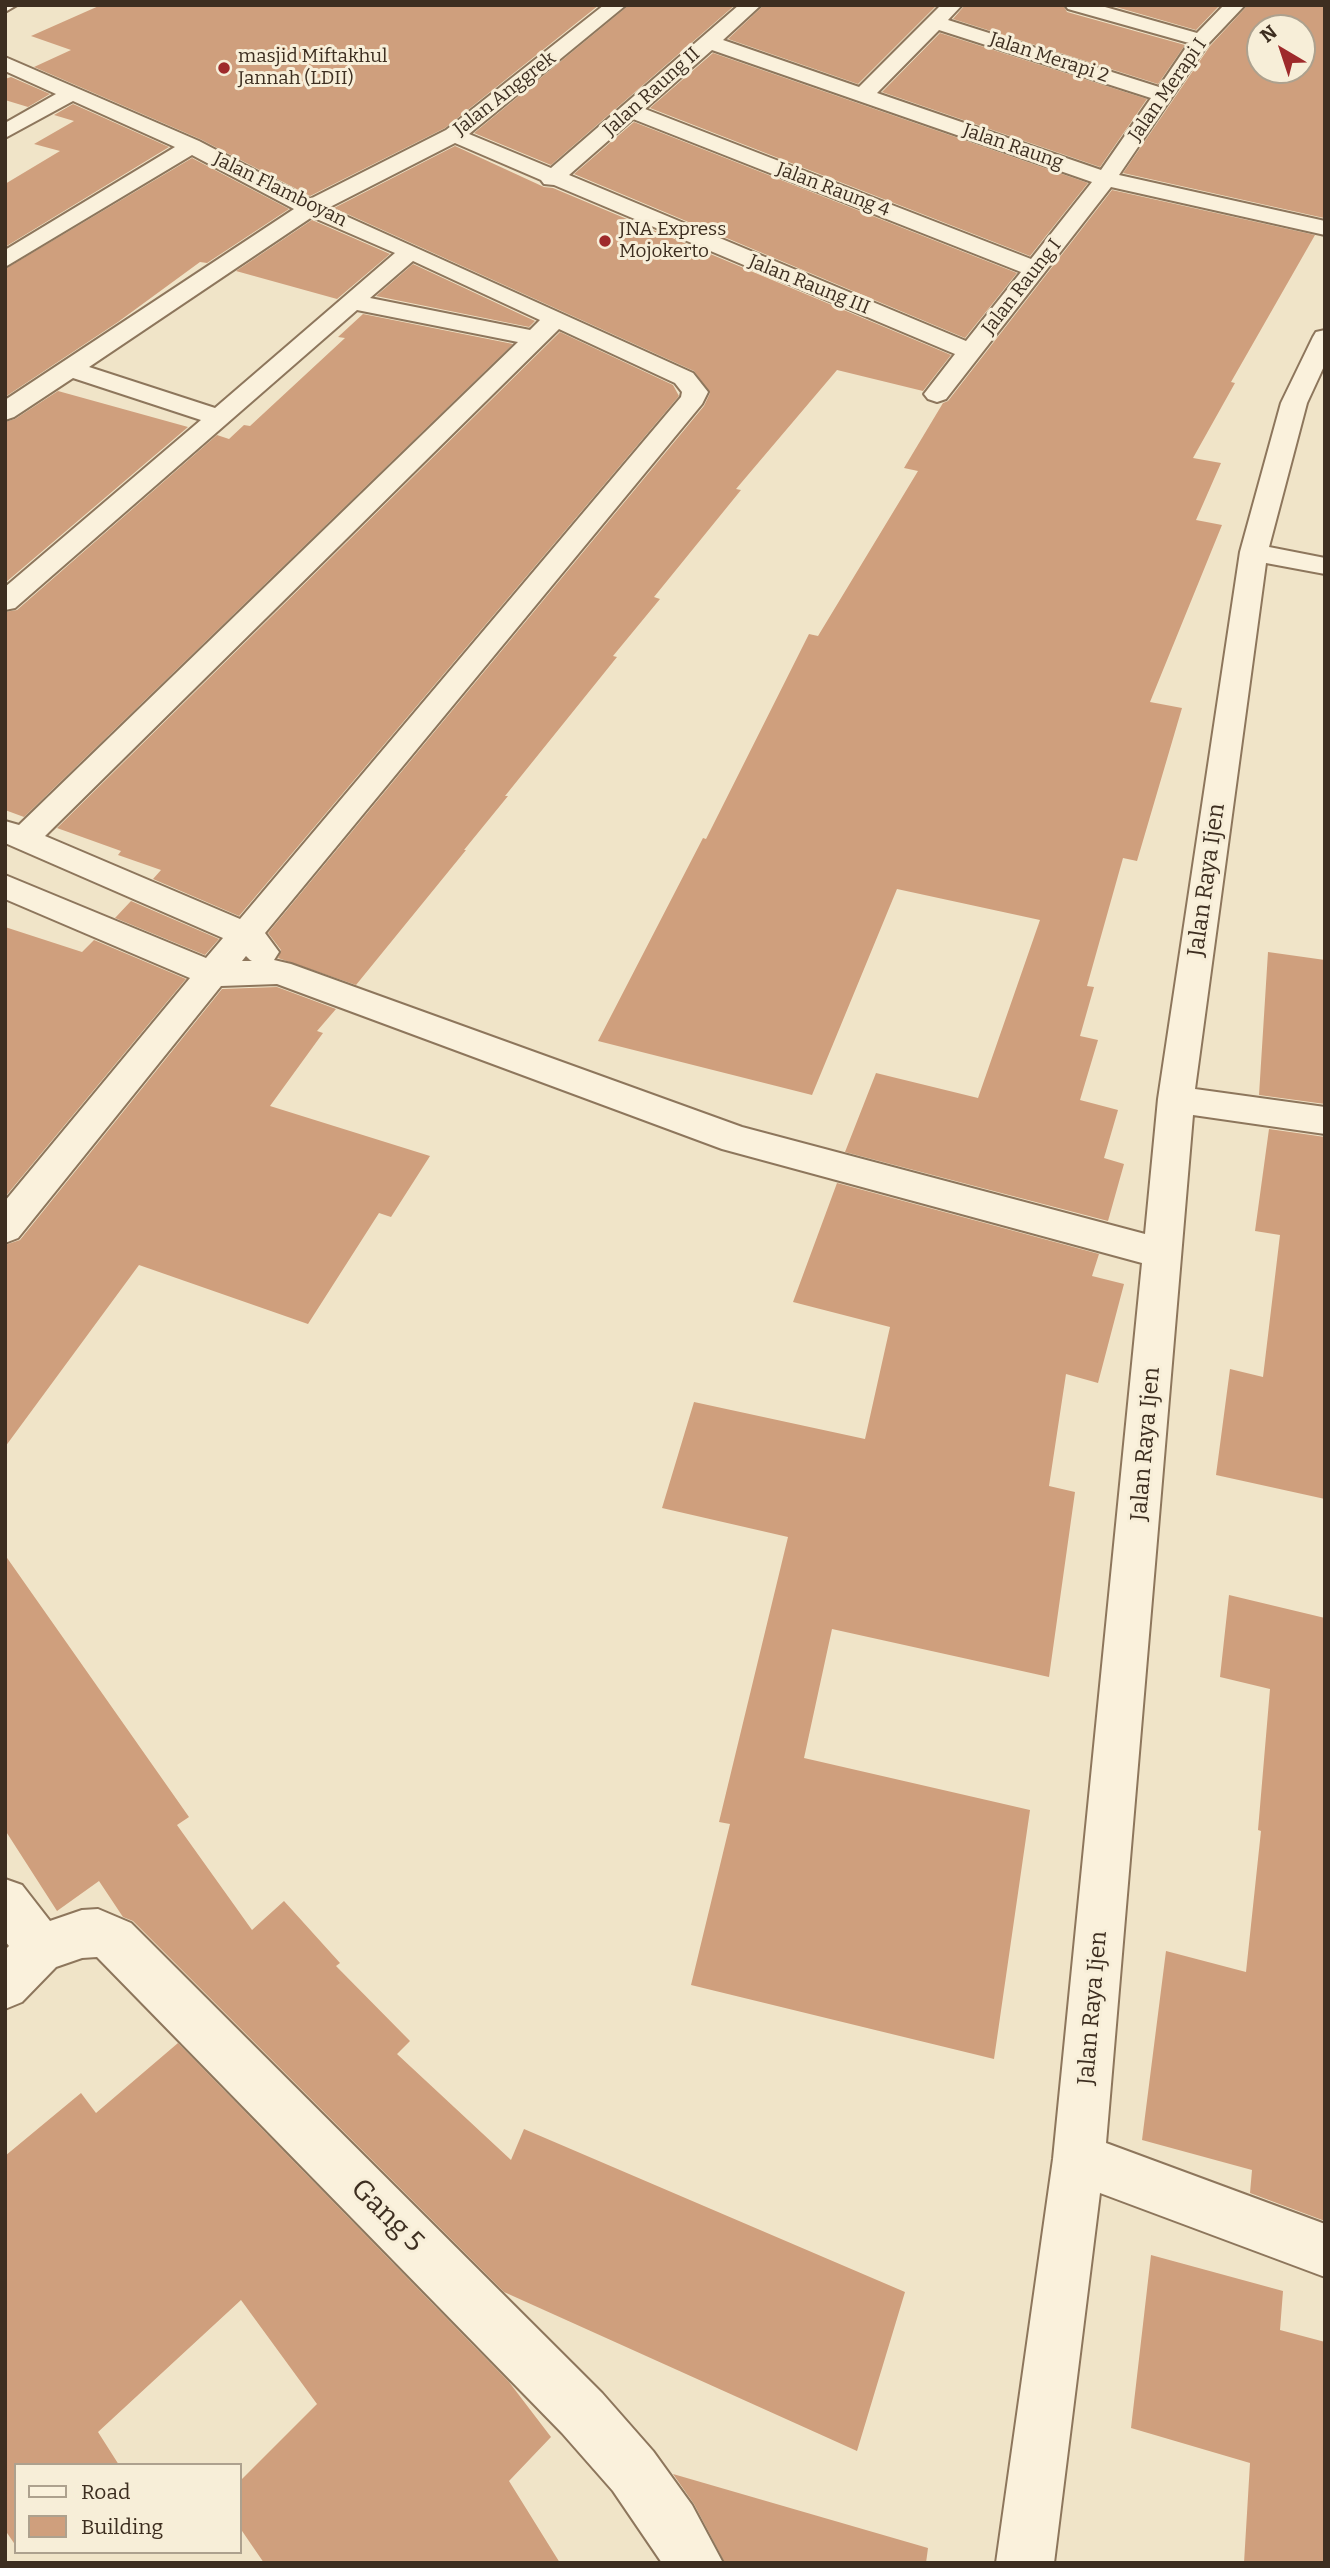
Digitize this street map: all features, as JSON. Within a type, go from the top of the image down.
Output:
[{"type":"street","name":"Jalan Anggrek","points":[[5,412],[310,208],[454,135],[616,5]]},
{"type":"street","name":"Jalan Raung II","points":[[552,179],[751,5]]},
{"type":"street","points":[[863,95],[952,5]]},
{"type":"street","points":[[1075,5],[1201,40]]},
{"type":"street","name":"Jalan Merapi I","points":[[1105,179],[1201,40],[1235,5]]},
{"type":"street","name":"Jalan Merapi 2","points":[[935,22],[1163,95]]},
{"type":"street","name":"Jalan Raung","points":[[708,42],[1105,179],[1325,228]]},
{"type":"street","name":"Jalan Flamboyan","points":[[5,63],[191,146],[310,208],[411,251],[545,329]]},
{"type":"street","points":[[5,132],[75,92]]},
{"type":"street","name":"Jalan Raung 4","points":[[632,111],[1035,269]]},
{"type":"street","name":"Jalan Raung III","points":[[454,135],[552,179],[971,352]]},
{"type":"street","points":[[5,260],[191,146]]},
{"type":"street","name":"Jalan Raung I","points":[[937,394],[1105,179]]},
{"type":"street","points":[[5,602],[411,251]]},
{"type":"street","points":[[5,1228],[212,974],[694,399],[691,385],[684,378],[545,329],[352,302]]},
{"type":"street","points":[[279,972],[247,935],[14,835],[545,329]]},
{"type":"street","name":"Jalan Raya Ijen","points":[[1025,2563],[1079,2159],[1164,1254],[1176,1099],[1254,552],[1294,403],[1325,337]]},
{"type":"street","points":[[68,368],[218,417]]},
{"type":"street","points":[[1254,552],[1325,566]]},
{"type":"street","points":[[5,886],[212,974],[279,972],[735,1139],[1164,1254]]},
{"type":"street","points":[[1176,1099],[1325,1121]]},
{"type":"street","points":[[5,1902],[41,1948],[5,1985]]},
{"type":"street","name":"Gang 5","points":[[41,1948],[82,1934],[99,1933],[114,1940],[582,2413],[633,2471],[672,2525],[694,2563]]},
{"type":"street","points":[[1079,2159],[1325,2251]]},
{"type":"building","points":[[101,5],[599,5],[445,128],[310,196],[200,139],[34,67],[71,50],[31,36]]},
{"type":"building","points":[[629,5],[735,5],[551,165],[474,133]]},
{"type":"building","points":[[764,5],[937,5],[858,84],[728,39]]},
{"type":"building","points":[[965,5],[1063,5],[1067,12],[1185,45],[1158,84],[953,19]]},
{"type":"building","points":[[1109,5],[1220,5],[1196,30]]},
{"type":"building","points":[[1248,5],[1325,5],[1324,218],[1123,173],[1210,46]]},
{"type":"building","points":[[940,33],[1147,99],[1100,167],[882,92]]},
{"type":"building","points":[[713,53],[1088,183],[1030,256],[650,108]]},
{"type":"building","points":[[11,77],[50,94],[28,107],[5,100],[5,79]]},
{"type":"building","points":[[73,104],[169,147],[5,247],[5,184],[60,151],[34,144],[74,121],[54,115]]},
{"type":"building","points":[[634,122],[1017,273],[965,338],[574,174]]},
{"type":"building","points":[[455,146],[544,187],[553,188],[951,355],[923,391],[837,370],[736,489],[741,490],[654,597],[660,599],[613,656],[617,657],[356,985],[278,958],[281,950],[268,933],[704,406],[710,393],[694,371],[334,208]]},
{"type":"building","points":[[192,158],[289,209],[207,263],[200,262],[118,322],[5,397],[5,269]]},
{"type":"building","points":[[1112,190],[1315,235],[1231,382],[1235,383],[1193,458],[1221,463],[1196,520],[1222,525],[1150,702],[1182,708],[1137,861],[1123,858],[1087,986],[1094,987],[1080,1036],[1098,1040],[1080,1100],[1118,1110],[1104,1158],[1124,1164],[1108,1221],[845,1152],[876,1073],[978,1098],[1040,920],[897,889],[812,1095],[598,1041],[703,838],[706,839],[809,634],[818,636],[918,471],[904,468],[943,403],[948,401]]},
{"type":"building","points":[[312,220],[390,254],[337,299],[236,271]]},
{"type":"building","points":[[413,264],[535,321],[529,327],[376,296]]},
{"type":"building","points":[[363,314],[513,344],[24,817],[5,810],[5,612],[17,610],[217,435],[229,439],[244,425],[250,426],[345,338],[338,337]]},
{"type":"building","points":[[560,332],[673,385],[679,396],[239,916],[153,879],[161,870],[118,855],[121,851],[57,828]]},
{"type":"building","points":[[58,391],[188,427],[5,583],[5,422],[15,419]]},
{"type":"building","points":[[131,901],[219,939],[205,955],[115,918]]},
{"type":"building","points":[[5,927],[82,952],[94,940],[186,979],[5,1197]]},
{"type":"building","points":[[1268,952],[1325,960],[1325,1104],[1259,1095]]},
{"type":"building","points":[[277,987],[336,1009],[317,1031],[323,1033],[270,1106],[430,1156],[391,1217],[379,1213],[308,1324],[139,1265],[5,1447],[5,1245],[20,1240],[222,989]]},
{"type":"building","points":[[1269,1129],[1325,1137],[1325,1499],[1216,1475],[1230,1369],[1263,1377],[1280,1235],[1255,1231]]},
{"type":"building","points":[[837,1183],[1099,1254],[1092,1276],[1124,1284],[1098,1383],[1066,1374],[1049,1486],[1075,1492],[1049,1677],[832,1629],[804,1758],[1030,1810],[994,2059],[691,1985],[730,1824],[719,1822],[788,1537],[662,1508],[694,1402],[865,1439],[890,1327],[793,1302]]},
{"type":"building","points":[[5,1555],[189,1817],[177,1825],[252,1930],[284,1901],[340,1963],[336,1966],[410,2041],[397,2054],[511,2160],[524,2129],[905,2292],[857,2451],[504,2292],[133,1921],[123,1917],[99,1881],[57,1911],[5,1830]]},
{"type":"building","points":[[1229,1595],[1325,1618],[1325,2221],[1250,2193],[1252,2170],[1142,2140],[1166,1951],[1246,1972],[1261,1831],[1258,1830],[1270,1689],[1220,1677]]},
{"type":"building","points":[[178,2043],[509,2382],[551,2437],[509,2481],[560,2563],[264,2563],[242,2531],[242,2479],[317,2404],[241,2300],[98,2432],[118,2463],[14,2463],[14,2543],[5,2530],[5,2156],[81,2093],[96,2113]]},
{"type":"building","points":[[1151,2255],[1283,2291],[1280,2330],[1325,2342],[1325,2563],[1244,2563],[1250,2463],[1131,2428]]},
{"type":"building","points":[[673,2474],[928,2548],[926,2563],[725,2563],[694,2504]]},
{"type":"place","name":"masjid Miftakhul Jannah (LDII)","points":[[224,68]]},
{"type":"place","name":"JNA Express Mojokerto","points":[[605,241]]}]
